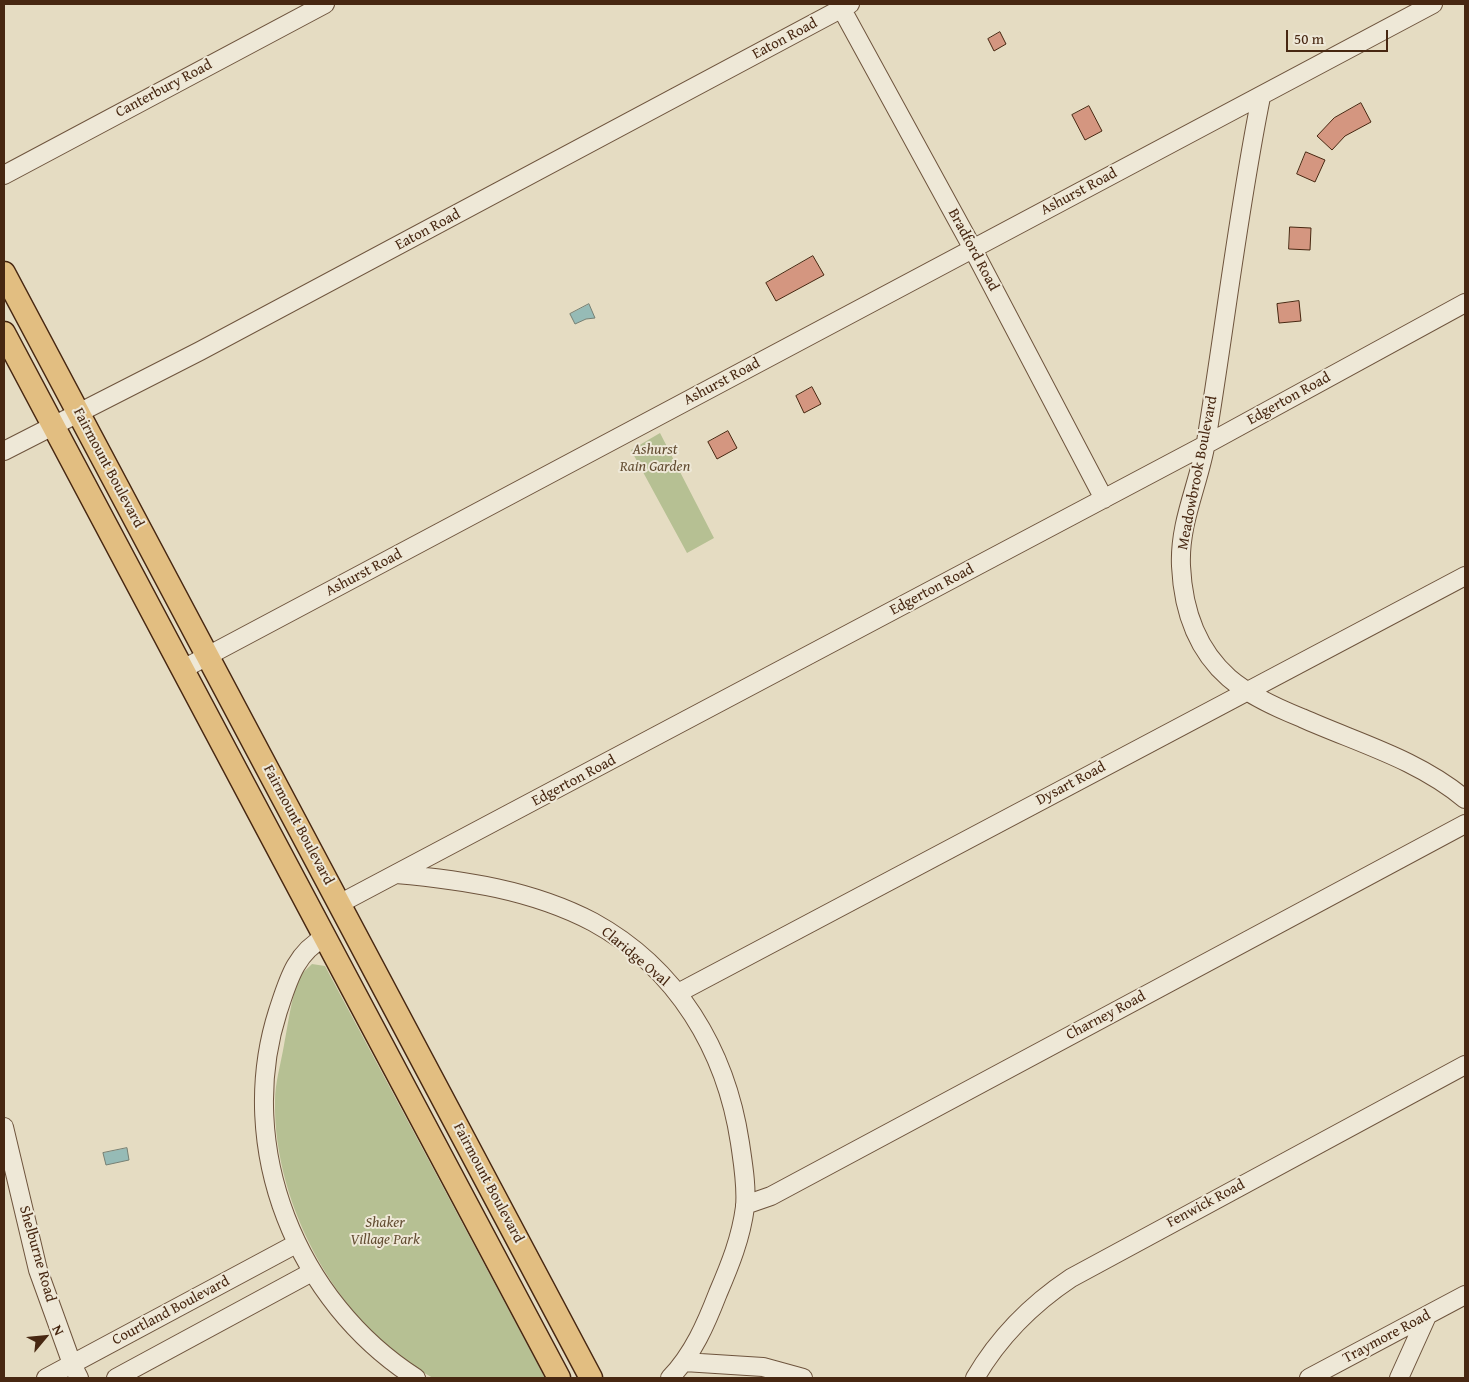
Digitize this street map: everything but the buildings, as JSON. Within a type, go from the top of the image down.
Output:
[{"type":"main road","name":"Fairmount Boulevard","points":[[4,273],[591,1378]]},
{"type":"main road","name":"Fairmount Boulevard","points":[[4,333],[559,1378]]},
{"type":"street","name":"Canterbury Road","points":[[4,175],[325,4]]},
{"type":"street","points":[[1261,97],[1433,4]]},
{"type":"street","name":"Bradford Road","points":[[843,5],[1104,499]]},
{"type":"street","name":"Eaton Road","points":[[4,451],[79,414],[843,5]]},
{"type":"street","name":"Ashurst Road","points":[[183,669],[1261,97]]},
{"type":"street","name":"Meadowbrook Boulevard","points":[[1261,97],[1244,181],[1205,445],[1182,538],[1183,588],[1193,630],[1203,648],[1229,678],[1247,691],[1277,708],[1409,762],[1441,779],[1465,798]]},
{"type":"street","name":"Edgerton Road","points":[[396,874],[1104,499],[1465,303]]},
{"type":"street","name":"Dysart Road","points":[[678,993],[1465,576]]},
{"type":"street","name":"Charney Road","points":[[745,1204],[771,1196],[1465,824]]},
{"type":"street","points":[[339,904],[396,874]]},
{"type":"street","name":"Claridge Oval","points":[[396,874],[478,884],[530,897],[563,908],[592,922],[620,940],[678,993],[710,1043],[728,1088],[742,1159],[745,1204],[738,1243],[708,1317],[684,1362],[670,1378]]},
{"type":"street","points":[[325,937],[306,951],[295,966],[289,978],[272,1032],[266,1075],[264,1116],[269,1156],[280,1202],[296,1244],[312,1272],[349,1322],[390,1360],[416,1378]]},
{"type":"street","name":"Fenwick Road","points":[[976,1378],[993,1351],[1018,1322],[1042,1298],[1071,1278],[1465,1065]]},
{"type":"street","name":"Shelburne Road","points":[[4,1127],[38,1270],[76,1371]]},
{"type":"street","name":"Courtland Boulevard","points":[[46,1378],[76,1371],[296,1244]]},
{"type":"street","points":[[116,1378],[312,1272]]},
{"type":"street","name":"Traymore Road","points":[[1309,1378],[1465,1295]]},
{"type":"street","points":[[1399,1378],[1427,1316]]},
{"type":"street","points":[[684,1362],[763,1367],[803,1378]]},
{"type":"green space","name":"Ashurst Rain Garden","points":[[660,433],[714,538],[687,553],[631,450]]},
{"type":"green space","name":"Shaker Village Park","points":[[312,964],[325,966],[545,1378],[433,1378],[399,1356],[369,1328],[342,1296],[318,1260],[300,1222],[286,1182],[277,1141],[275,1101],[277,1080],[295,990],[301,975]]},
{"type":"water","points":[[589,304],[595,318],[586,319],[575,324],[570,314]]},
{"type":"water","points":[[127,1148],[129,1160],[106,1165],[103,1153]]}]
